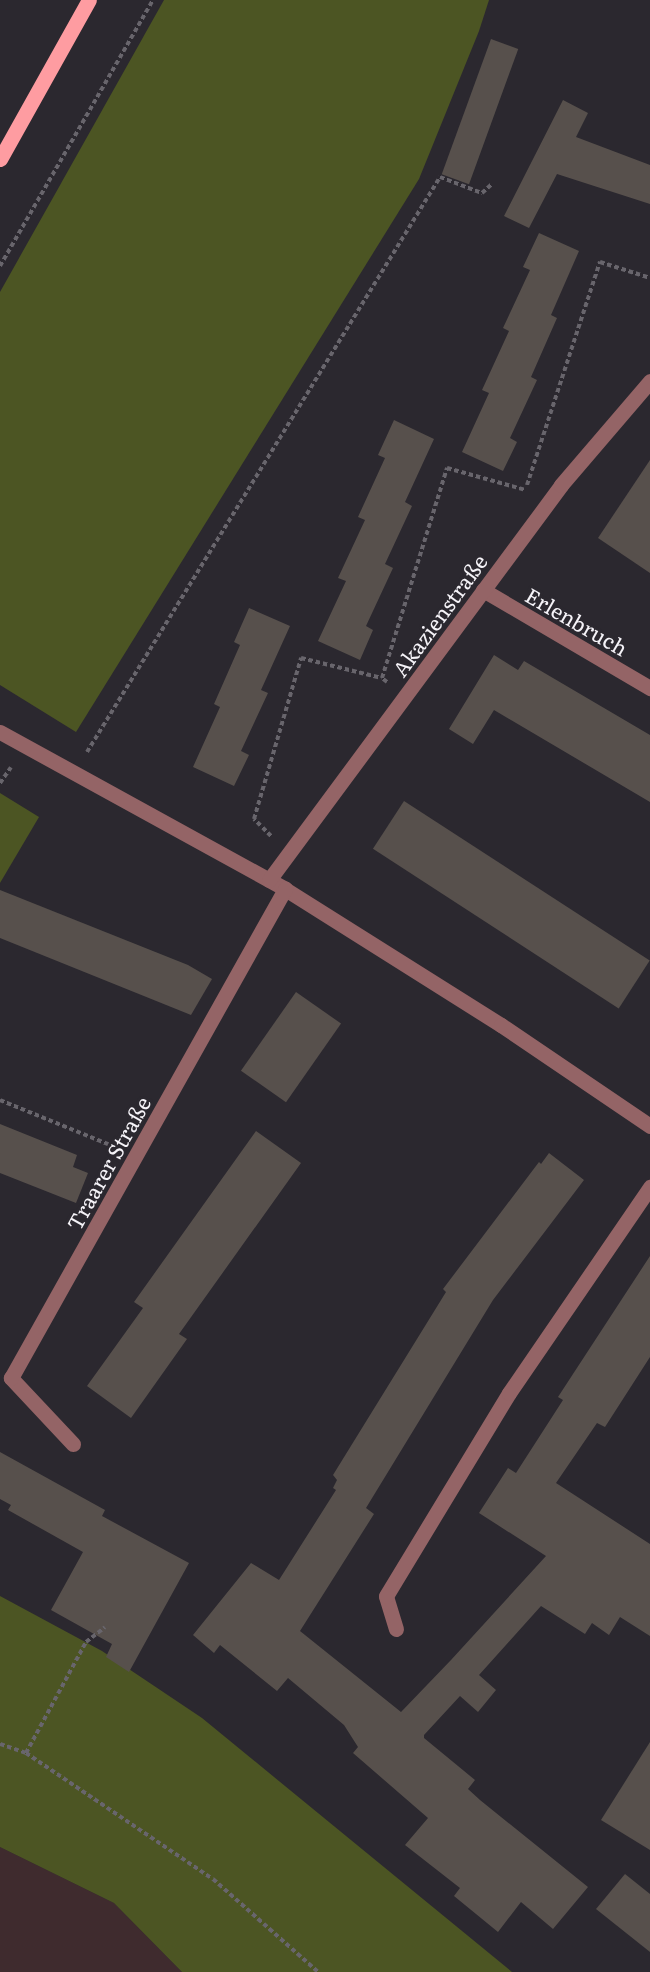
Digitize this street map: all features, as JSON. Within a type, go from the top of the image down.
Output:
[{"type":"main road","points":[[0,159],[89,0]]},
{"type":"street","name":"Akazienstraße","points":[[269,880],[546,504],[650,381]]},
{"type":"street","name":"Erlenbruch","points":[[483,590],[650,688]]},
{"type":"street","points":[[0,732],[285,889],[501,1025],[650,1126]]},
{"type":"street","name":"Traarer Straße","points":[[73,1444],[12,1378],[285,889]]},
{"type":"street","points":[[396,1629],[386,1596],[509,1394],[650,1187]]},
{"type":"path","points":[[0,266],[153,0]]},
{"type":"path","points":[[74,773],[440,177],[482,193],[492,184]]},
{"type":"path","points":[[526,490],[600,262],[650,278]]},
{"type":"path","points":[[381,678],[447,468],[526,490],[546,504]]},
{"type":"path","points":[[289,854],[254,819],[301,658],[381,678],[406,694]]},
{"type":"path","points":[[0,1100],[136,1155]]},
{"type":"path","points":[[26,1753],[86,1642],[105,1627]]},
{"type":"path","points":[[0,1744],[26,1753],[213,1879],[318,1972]]},
{"type":"shaded area","points":[[0,1847],[114,1903],[182,1972],[0,1972]]},
{"type":"green space","points":[[164,0],[489,0],[479,31],[419,179],[76,732],[0,685],[0,292]]},
{"type":"green space","points":[[0,793],[39,817],[0,883]]},
{"type":"green space","points":[[0,1596],[102,1651],[202,1718],[512,1972],[182,1972],[114,1903],[0,1847]]},
{"type":"building","points":[[491,39],[518,49],[469,184],[442,174]]},
{"type":"building","points":[[563,100],[588,113],[576,137],[650,165],[650,204],[557,174],[529,228],[504,216]]},
{"type":"building","points":[[539,233],[579,251],[551,315],[557,318],[531,377],[537,380],[510,438],[517,442],[503,471],[462,452],[489,393],[482,390],[509,331],[503,328],[530,270],[523,267]]},
{"type":"building","points":[[394,420],[434,439],[405,502],[412,506],[385,564],[393,568],[366,626],[373,630],[360,660],[318,641],[346,581],[338,578],[365,520],[358,517],[385,458],[378,455]]},
{"type":"building","points":[[650,460],[650,573],[598,538]]},
{"type":"building","points":[[249,608],[290,626],[261,690],[268,693],[241,751],[249,755],[234,786],[193,767],[220,707],[214,704],[240,645],[234,642]]},
{"type":"building","points":[[494,655],[518,670],[524,661],[650,735],[650,802],[494,710],[473,744],[449,729]]},
{"type":"building","points":[[404,801],[650,961],[619,1008],[373,849]]},
{"type":"building","points":[[0,890],[188,965],[212,979],[191,1015],[0,938]]},
{"type":"building","points":[[296,992],[341,1024],[286,1102],[241,1071]]},
{"type":"building","points":[[0,1124],[77,1155],[73,1167],[88,1173],[76,1203],[0,1173]]},
{"type":"building","points":[[256,1131],[301,1163],[179,1334],[187,1339],[131,1418],[87,1386],[143,1308],[134,1302]]},
{"type":"building","points":[[549,1153],[584,1180],[493,1300],[366,1508],[374,1514],[300,1631],[401,1712],[451,1660],[546,1556],[479,1513],[508,1468],[516,1473],[563,1400],[558,1397],[650,1256],[650,1357],[605,1427],[597,1423],[556,1483],[650,1544],[650,1636],[620,1617],[609,1635],[592,1623],[585,1634],[541,1606],[479,1675],[496,1690],[478,1712],[460,1696],[424,1735],[424,1738],[475,1780],[468,1789],[588,1887],[553,1929],[521,1902],[498,1932],[454,1896],[460,1888],[405,1845],[428,1818],[353,1753],[358,1747],[344,1725],[288,1678],[277,1691],[220,1645],[214,1653],[193,1635],[251,1563],[279,1580],[336,1490],[333,1488],[337,1480],[333,1475],[446,1292],[443,1289],[539,1162],[541,1164]]},
{"type":"building","points":[[0,1452],[105,1510],[102,1516],[189,1563],[129,1672],[106,1657],[112,1644],[51,1610],[83,1552],[8,1510],[11,1505],[0,1499]]},
{"type":"building","points":[[650,1742],[650,1850],[601,1820]]},
{"type":"building","points":[[625,1874],[650,1894],[650,1952],[596,1909]]}]
